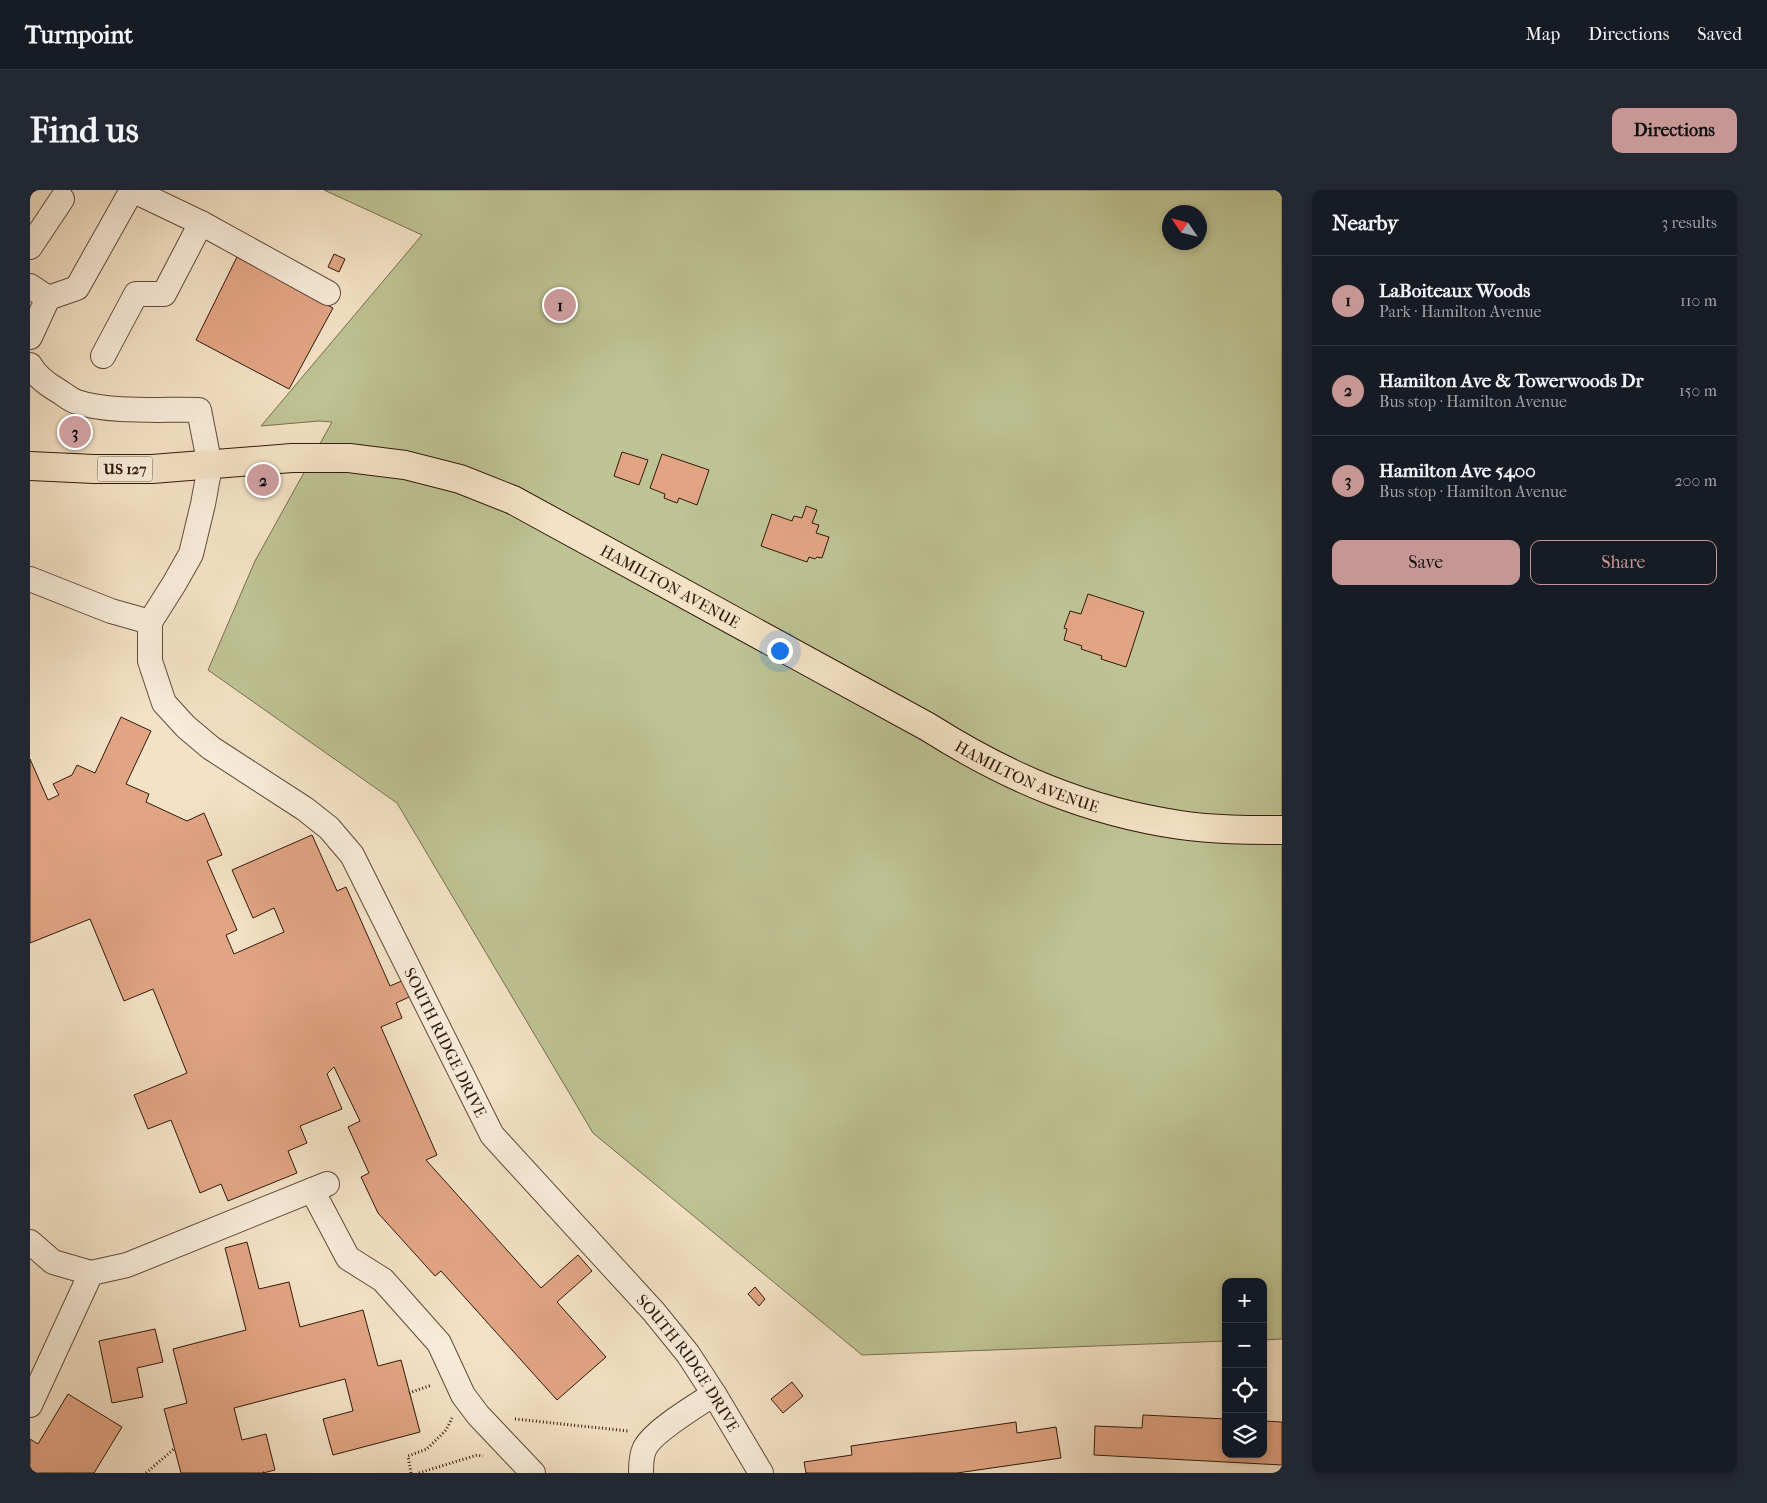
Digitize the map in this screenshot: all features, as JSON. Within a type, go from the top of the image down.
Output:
[{"type":"main road","name":"HAMILTON AVENUE","points":[[30,466],[94,470],[210,466],[292,458],[349,458],[405,464],[460,479],[512,500],[920,722],[966,751],[1017,777],[1070,799],[1134,816],[1180,825],[1237,830],[1282,830]]},
{"type":"street","points":[[30,337],[39,292],[78,288],[132,190],[201,223],[328,293]]},
{"type":"street","points":[[30,246],[62,199]]},
{"type":"street","points":[[103,356],[136,294],[164,294],[201,223]]},
{"type":"street","points":[[30,365],[33,371],[49,385],[75,402],[108,408],[199,410],[210,466],[191,554],[150,622],[110,612],[30,579]]},
{"type":"street","name":"SOUTH RIDGE DRIVE","points":[[150,622],[150,661],[164,703],[186,727],[211,748],[305,809],[329,828],[352,855],[492,1135],[654,1312],[688,1354],[761,1473]]},
{"type":"street","points":[[30,1242],[53,1262],[91,1273],[127,1265],[319,1187],[348,1258],[384,1280],[439,1343],[463,1396],[478,1415],[527,1467]]},
{"type":"street","points":[[30,1405],[91,1273]]},
{"type":"street","points":[[641,1473],[640,1465],[644,1448],[656,1434],[714,1394]]},
{"type":"path","points":[[411,1473],[408,1456],[427,1450],[446,1430],[463,1396]]},
{"type":"path","points":[[478,1415],[656,1434]]},
{"type":"path","points":[[146,1473],[174,1448]]},
{"type":"path","points":[[419,1473],[477,1455],[527,1467]]},
{"type":"green space","points":[[324,190],[1282,190],[1282,1339],[1267,1340],[1267,1278],[1222,1278],[1222,1341],[862,1355],[593,1133],[397,803],[208,670],[255,561],[332,422],[319,421],[261,426],[422,235]]},
{"type":"building","points":[[334,254],[345,259],[339,272],[328,267]]},
{"type":"building","points":[[237,257],[333,308],[289,389],[196,340]]},
{"type":"building","points":[[622,452],[648,460],[639,485],[614,476]]},
{"type":"building","points":[[662,454],[709,470],[697,505],[679,498],[677,503],[664,498],[665,494],[650,488]]},
{"type":"building","points":[[806,506],[817,510],[812,523],[819,525],[816,533],[829,537],[822,558],[817,557],[815,559],[809,557],[807,562],[761,546],[772,514],[792,521],[794,516],[802,518]]},
{"type":"building","points":[[1088,594],[1144,612],[1126,667],[1101,659],[1102,656],[1081,649],[1082,646],[1064,640],[1067,629],[1064,628],[1070,611],[1081,614]]},
{"type":"building","points":[[121,717],[151,731],[126,784],[149,794],[146,802],[187,821],[204,813],[222,855],[207,861],[237,930],[226,935],[234,954],[284,932],[274,908],[253,918],[232,870],[312,835],[337,891],[346,887],[390,986],[411,977],[418,993],[396,1003],[402,1018],[381,1027],[437,1155],[426,1160],[541,1288],[578,1255],[592,1271],[557,1302],[606,1357],[557,1400],[441,1271],[435,1276],[378,1213],[361,1177],[369,1173],[348,1127],[360,1121],[334,1067],[327,1074],[342,1109],[300,1126],[307,1143],[288,1151],[297,1173],[228,1201],[221,1184],[200,1193],[171,1120],[148,1129],[134,1095],[187,1073],[153,989],[124,1001],[90,919],[30,943],[30,759],[48,800],[59,795],[53,784],[72,775],[77,765],[95,773]]},
{"type":"building","points":[[247,1242],[259,1289],[289,1282],[300,1327],[363,1310],[378,1366],[401,1360],[420,1432],[333,1455],[323,1419],[353,1411],[345,1379],[234,1408],[242,1440],[266,1434],[275,1470],[263,1473],[181,1473],[164,1409],[187,1403],[173,1349],[246,1330],[225,1248]]},
{"type":"building","points":[[755,1287],[765,1299],[759,1306],[748,1294]]},
{"type":"building","points":[[155,1329],[163,1362],[137,1368],[143,1397],[112,1403],[99,1341]]},
{"type":"building","points":[[792,1382],[803,1396],[783,1413],[771,1399]]},
{"type":"building","points":[[68,1394],[122,1427],[94,1473],[30,1473],[30,1439],[38,1444]]},
{"type":"building","points":[[1143,1415],[1222,1419],[1222,1458],[1267,1458],[1267,1421],[1282,1422],[1282,1465],[1094,1455],[1095,1426],[1142,1428]]},
{"type":"building","points":[[1016,1422],[1017,1433],[1056,1427],[1061,1458],[957,1473],[806,1473],[804,1462],[852,1455],[851,1446]]},
{"type":"place","name":"LaBoiteaux Woods","points":[[560,305]]},
{"type":"place","name":"Hamilton Ave 5400","points":[[75,432]]},
{"type":"place","name":"Hamilton Ave & Towerwoods Dr","points":[[263,480]]}]
